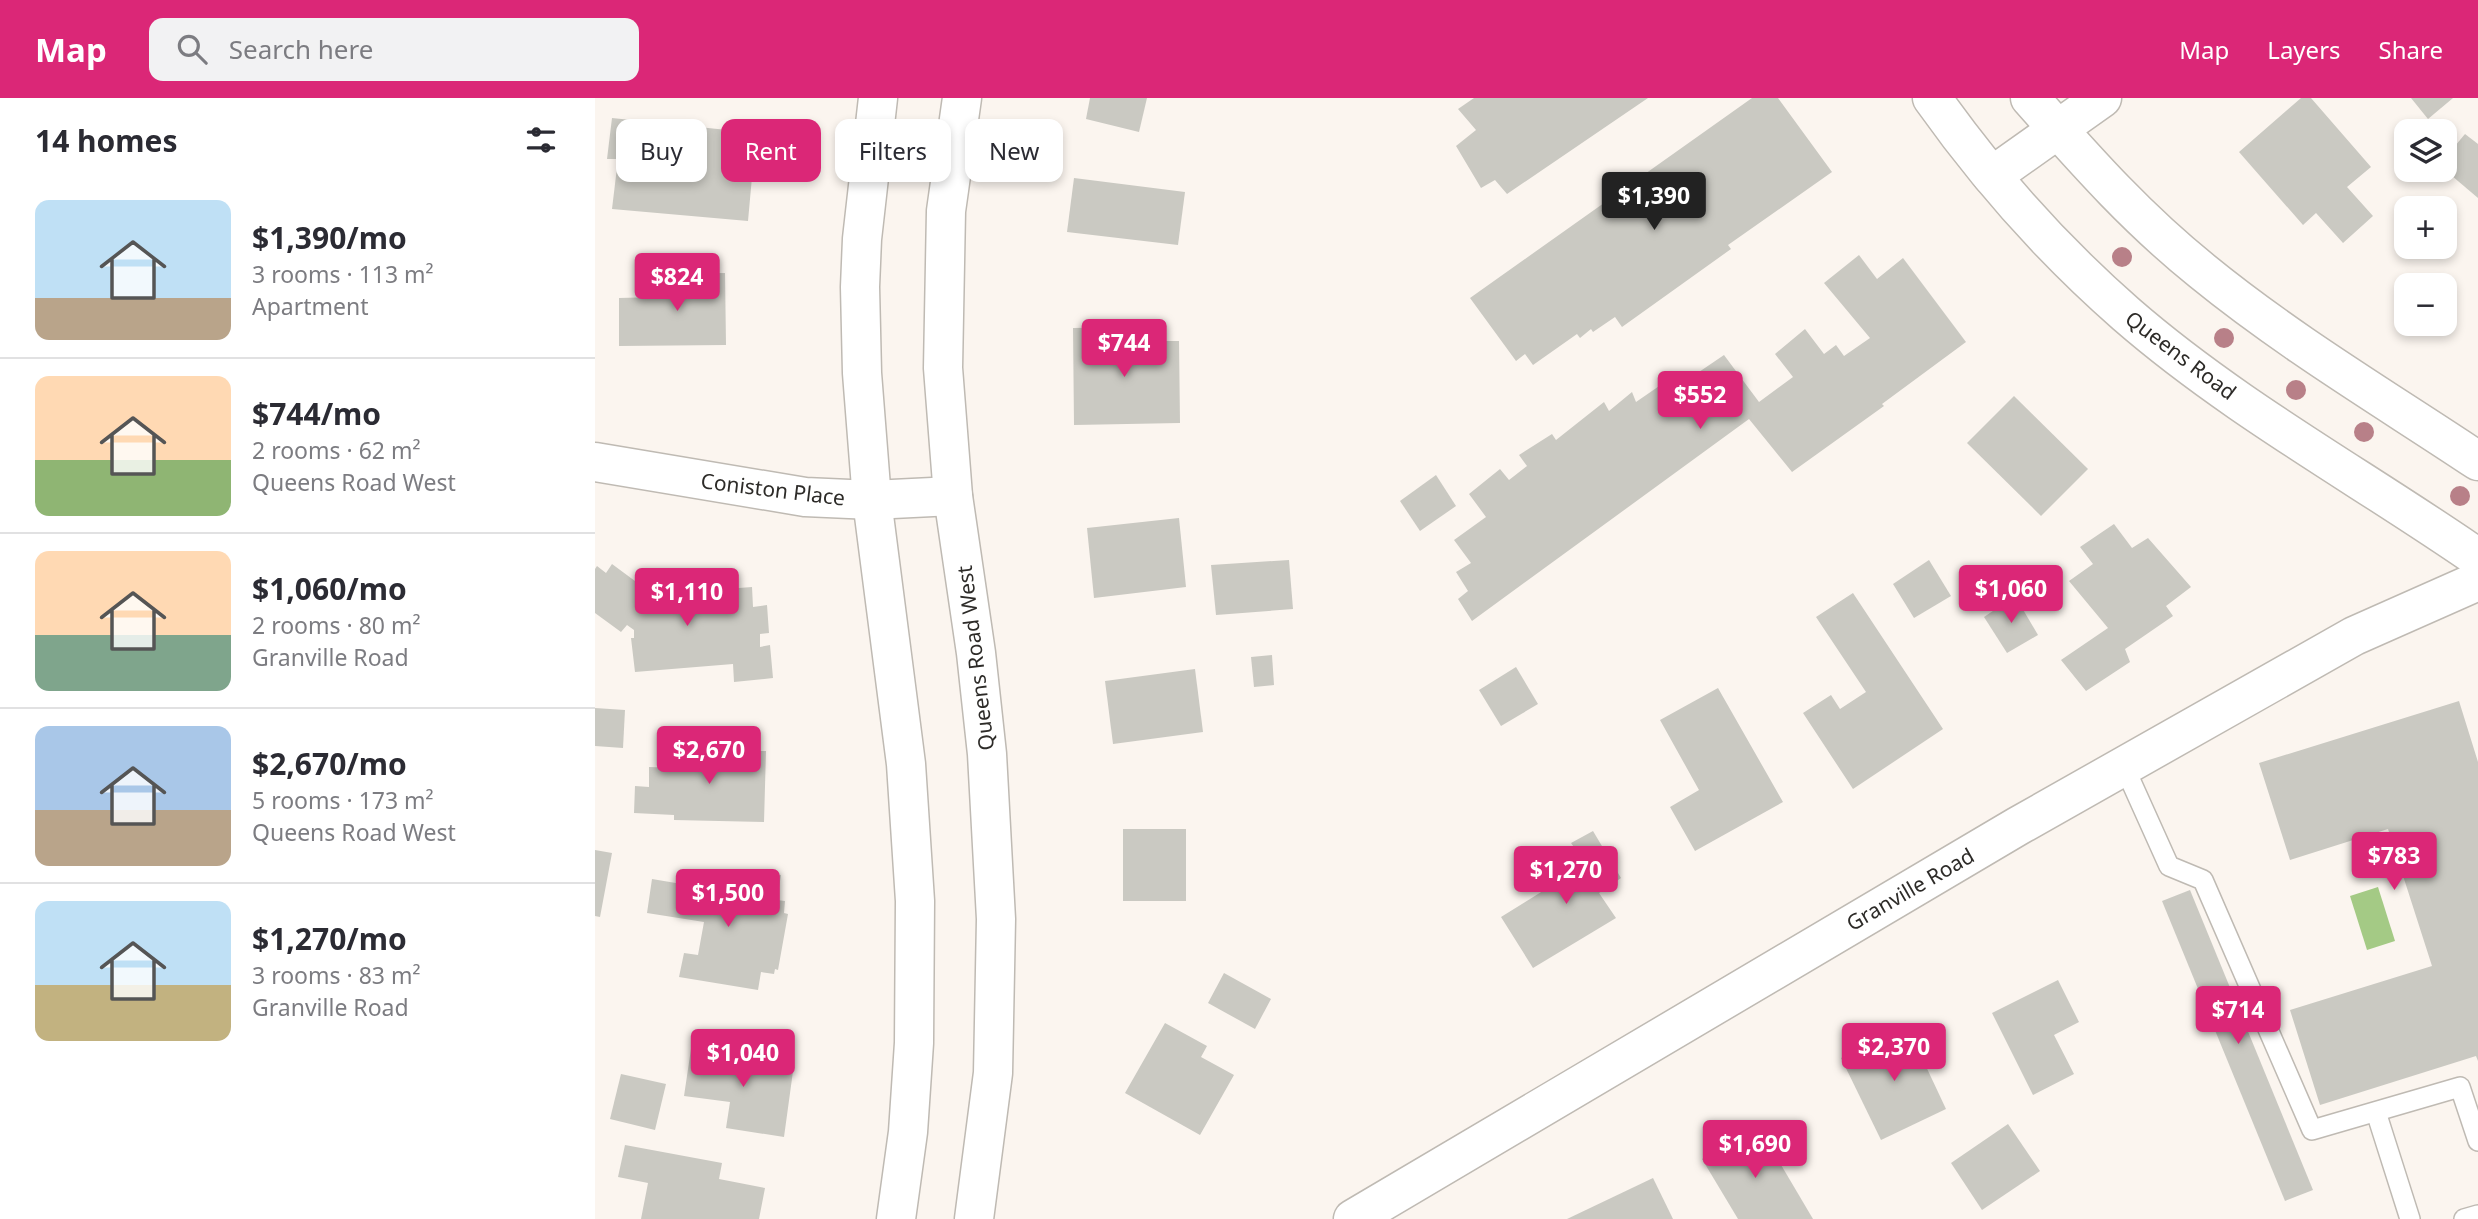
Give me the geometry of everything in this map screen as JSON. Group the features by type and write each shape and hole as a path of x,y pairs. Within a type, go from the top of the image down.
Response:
{"street":[{"path":"878,98 865,201 860,287 864,410 872,500 894,660 909,798 914,875 913,1043 908,1132 896,1219"},
{"name":"Queens Road West","path":"962,98 946,211 943,368 953,496 964,560 987,754 996,919 993,1073 974,1219"},
{"name":"Queens Road","path":"1932,98 1992,176 2042,233 2127,315 2302,444 2478,558"},
{"path":"2030,98 2118,196 2242,303 2312,353 2478,461"},
{"path":"1992,176 2102,98"},
{"name":"Coniston Place","path":"595,462 792,495 872,500 953,496"},
{"name":"Granville Road","path":"1353,1219 1888,901 2124,765 2354,636 2478,581"}],"lane":[{"path":"2124,765 2169,866 2203,880 2312,1129 2460,1087 2478,1141"},
{"path":"2376,1112 2410,1219"},
{"path":"2464,1219 2478,1215"}],"shaded area":[{"path":"2378,887 2395,941 2367,950 2350,896"}],"building":[{"path":"1090,98 1147,98 1139,132 1086,119"},
{"path":"1474,98 1648,98 1507,194 1495,180 1481,188 1456,146 1476,130 1458,109"},
{"path":"1752,98 1778,98 1832,172 1728,245 1731,249 1622,327 1615,317 1580,338 1577,334 1533,365 1525,354 1516,361 1470,298"},
{"path":"2301,98 2311,98 2371,167 2347,187 2373,216 2343,243 2316,213 2303,225 2239,152"},
{"path":"2411,98 2453,98 2428,119"},
{"path":"612,118 622,119 616,119 616,159 607,159"},
{"path":"707,128 721,129 721,182 752,182 748,221 612,209 616,176 616,182 707,182"},
{"path":"2465,134 2478,144 2478,198 2457,180 2457,144"},
{"path":"1074,178 1185,192 1178,245 1067,232"},
{"path":"1859,255 1877,279 1903,258 1966,342 1882,404 1884,406 1792,472 1749,419 1472,621 1458,599 1468,591 1456,572 1471,563 1454,540 1486,517 1469,494 1500,469 1509,480 1527,466 1519,455 1552,434 1556,440 1604,402 1609,411 1632,392 1636,402 1665,382 1671,391 1724,355 1759,402 1793,377 1775,354 1805,329 1824,354 1836,345 1844,356 1870,338 1824,283"},
{"path":"725,273 726,345 619,346 619,298 657,297 657,274"},
{"path":"1130,327 1130,341 1179,341 1180,423 1074,425 1073,328"},
{"path":"2014,396 2088,469 2041,516 1967,443"},
{"path":"1436,475 1456,506 1420,531 1400,501"},
{"path":"1179,518 1186,587 1094,598 1087,528"},
{"path":"2114,524 2132,548 2148,538 2191,587 2166,606 2173,616 2125,649 2130,662 2086,691 2061,660 2108,628 2069,581 2093,564 2080,547"},
{"path":"1289,560 1293,609 1216,615 1211,565"},
{"path":"1929,560 1951,596 1914,618 1893,584"},
{"path":"612,564 666,604 712,600 712,590 752,587 753,607 767,605 769,633 760,634 760,647 770,645 773,678 734,682 733,664 635,672 631,638 634,638 634,630 627,625 621,632 595,613 595,569 597,566 606,573"},
{"path":"1853,593 1943,729 1853,789 1803,713 1831,695 1840,709 1866,692 1816,617"},
{"path":"2015,596 2038,635 2007,653 1984,617"},
{"path":"1272,655 1274,685 1254,687 1251,657"},
{"path":"1516,667 1538,704 1501,726 1479,690"},
{"path":"1195,669 1203,732 1113,744 1105,681"},
{"path":"1718,688 1783,802 1695,851 1670,807 1699,790 1660,720"},
{"path":"2459,701 2478,762 2478,1061 2476,1056 2320,1105 2290,1010 2432,966 2388,829 2290,860 2259,763"},
{"path":"595,708 625,710 623,748 595,746"},
{"path":"701,742 752,744 751,751 766,751 764,822 674,820 674,815 634,813 635,786 649,787 649,767 677,768 677,762 701,762"},
{"path":"1123,829 1186,829 1186,901 1123,901"},
{"path":"1593,831 1621,878 1599,893 1616,918 1533,968 1501,917 1586,864 1571,843"},
{"path":"595,850 612,853 600,917 595,916"},
{"path":"751,870 781,875 777,900 785,901 784,913 788,914 778,970 775,969 774,974 761,972 758,990 679,977 684,953 698,955 704,922 647,913 652,879 747,895"},
{"path":"2190,890 2313,1190 2285,1201 2162,901"},
{"path":"1224,973 1271,999 1255,1029 1208,1003"},
{"path":"2058,980 2079,1022 2054,1035 2074,1074 2033,1095 1992,1013"},
{"path":"1165,1023 1207,1046 1201,1057 1234,1075 1200,1135 1125,1093"},
{"path":"1907,1026 1946,1109 1881,1140 1841,1058"},
{"path":"691,1049 794,1064 784,1137 726,1128 730,1102 684,1096"},
{"path":"621,1074 666,1084 655,1130 610,1119"},
{"path":"2008,1124 2040,1171 1982,1210 1951,1163"},
{"path":"1758,1126 1813,1219 1738,1219 1702,1159"},
{"path":"625,1145 722,1163 719,1179 765,1188 759,1219 641,1219 648,1183 618,1177"},
{"path":"1653,1178 1673,1219 1567,1219"}]}
